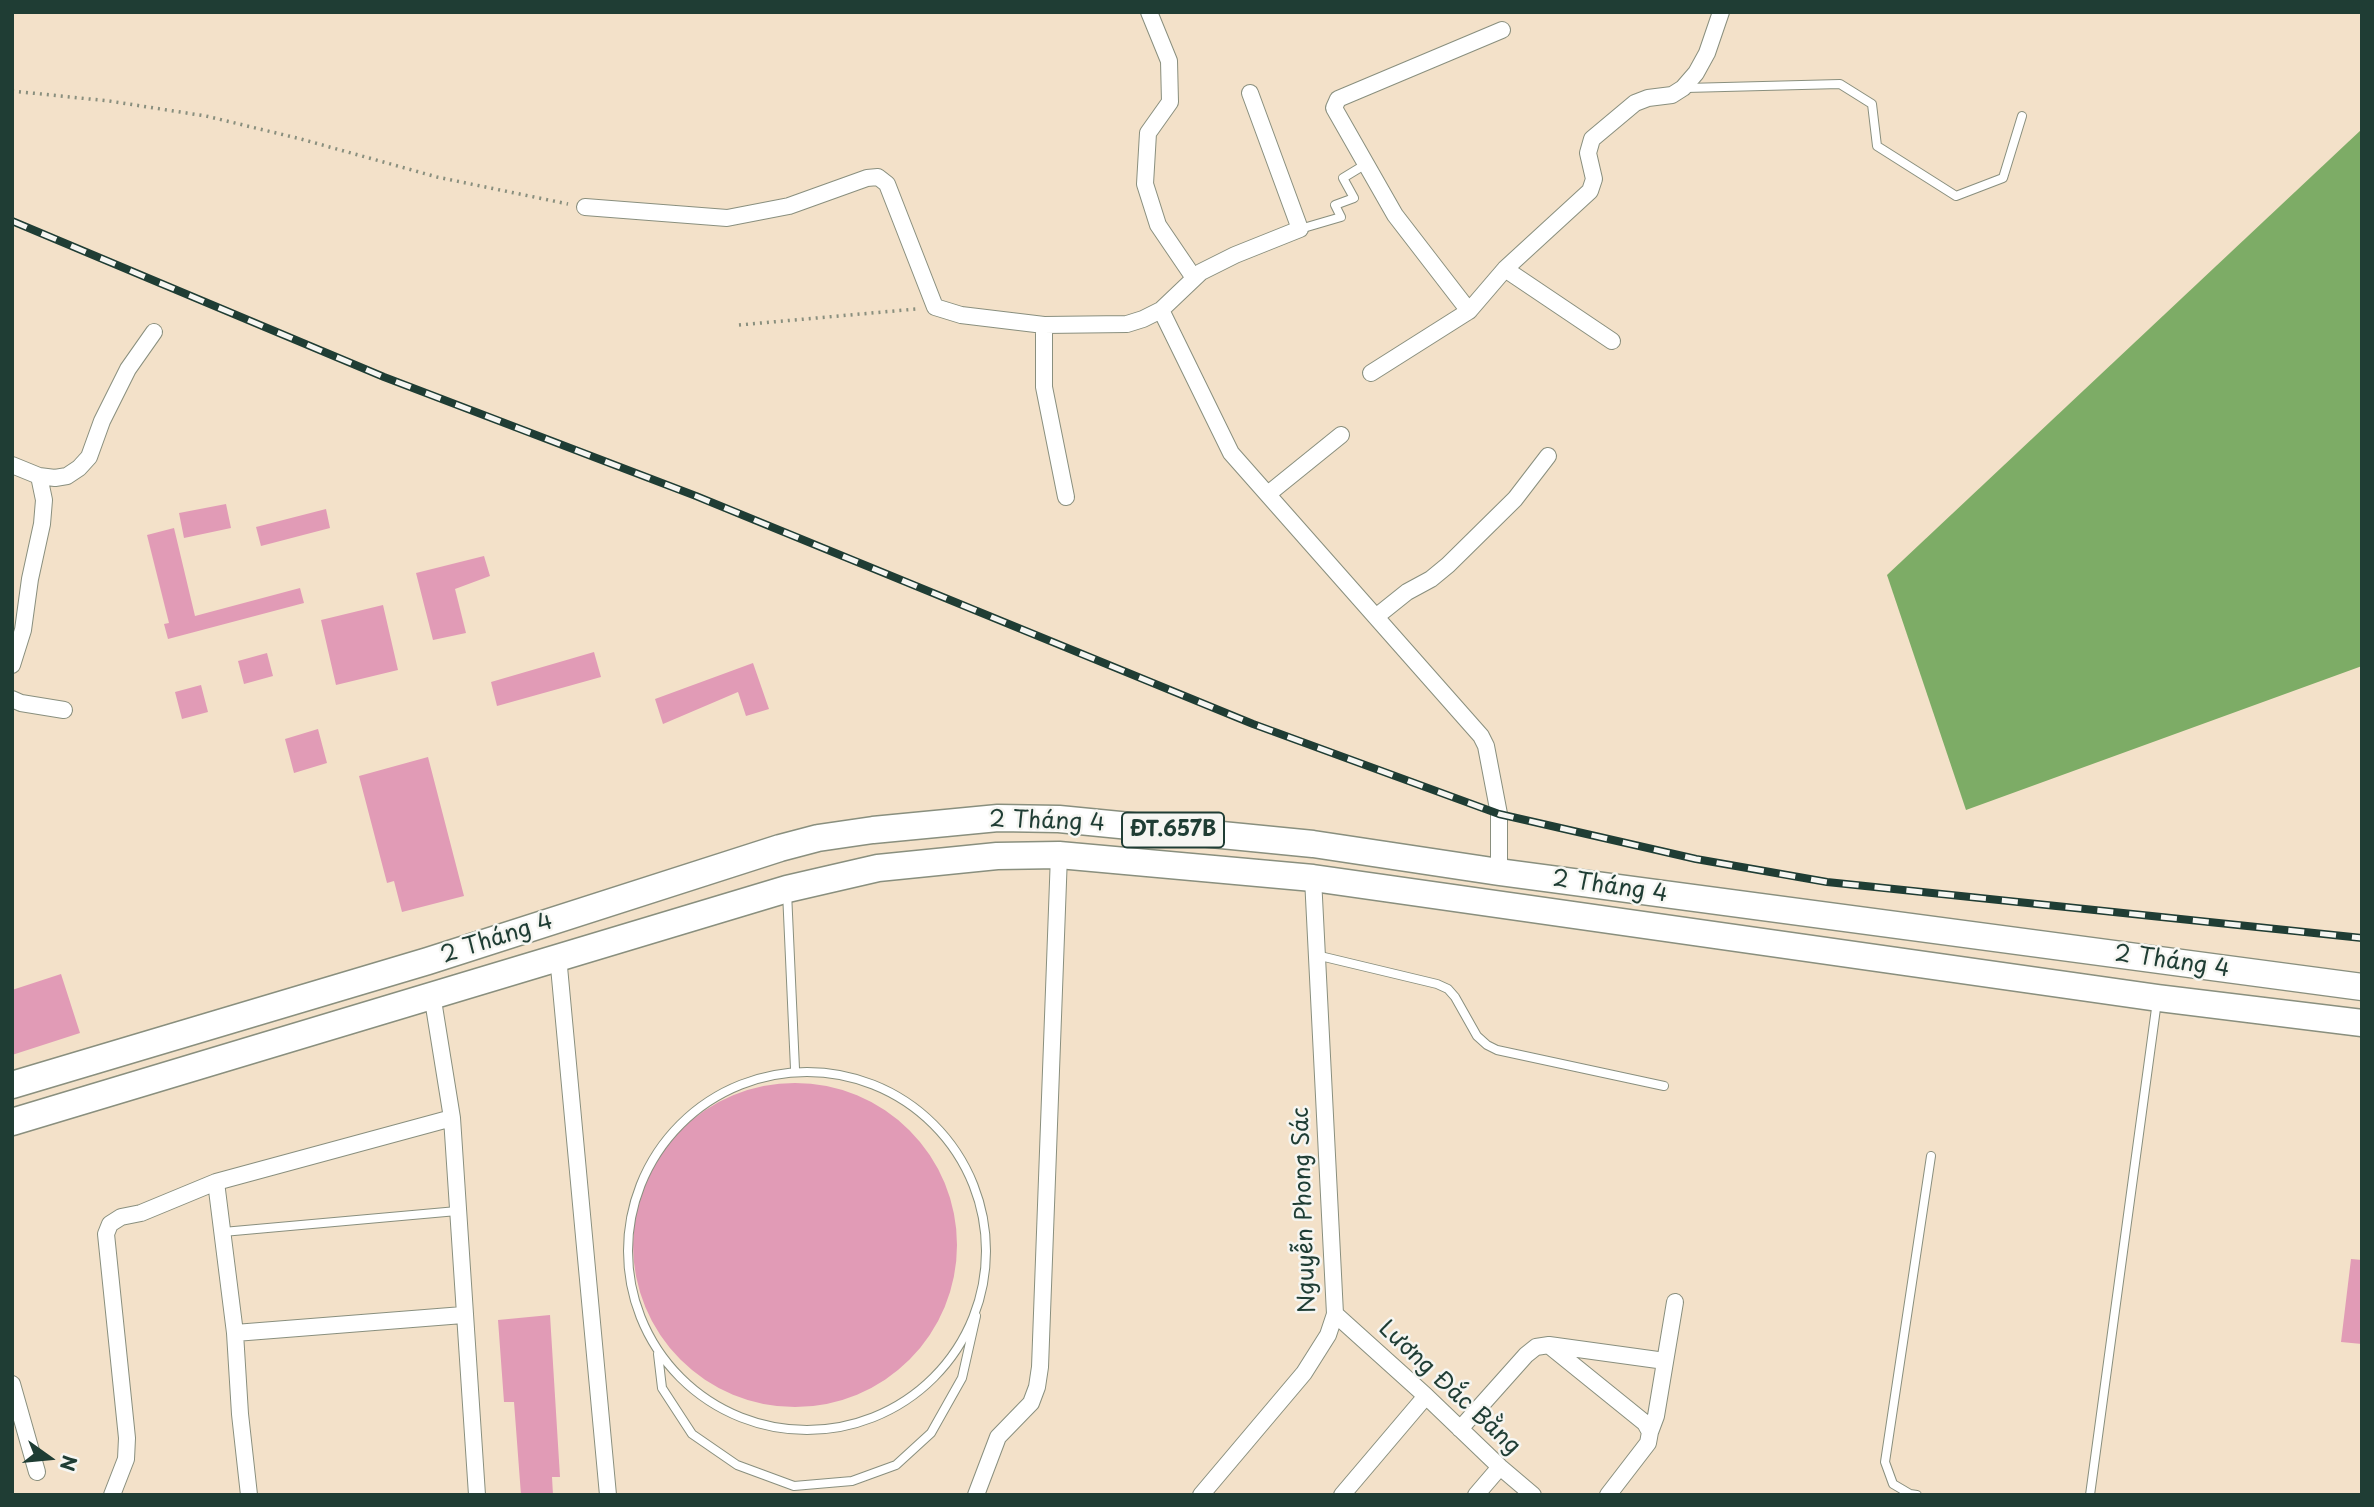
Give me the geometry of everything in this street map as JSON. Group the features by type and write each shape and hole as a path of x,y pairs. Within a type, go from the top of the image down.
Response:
{"main road":[{"name":"2 Tháng 4","path":"12,1084 428,961 780,848 818,838 884,828 998,818 1059,818 1313,844 1499,872 2362,987"},
{"path":"1059,818 1059,855"},
{"path":"1313,844 1313,878"},
{"path":"780,848 787,889"},
{"name":"2 Tháng 4","path":"12,1122 787,889 878,868 997,856 1059,855 1313,878 2158,998 2362,1023"},
{"path":"1876,958 1882,923"},
{"path":"2158,998 2163,960"}],"street":[{"path":"1149,12 1169,61 1170,102 1148,133 1145,184 1158,226 1194,278"},
{"path":"1371,373 1469,311 1505,269 1590,191 1594,179 1588,153 1592,139 1635,103 1648,98 1672,95 1683,88 1696,73 1707,53 1721,12"},
{"path":"1469,311 1395,215 1334,108 1338,99 1502,30"},
{"path":"585,207 727,218 789,206 867,178 878,177 887,184 935,307 961,315 1044,325 1127,324 1161,310 1194,278 1226,259 1300,229 1250,93"},
{"path":"1505,269 1612,341"},
{"path":"1161,310 1231,453 1481,736 1486,746 1499,814 1499,872"},
{"path":"1044,325 1044,387 1066,497"},
{"path":"12,465 39,476 67,476 89,457 116,391 154,332"},
{"path":"1268,494 1341,435"},
{"path":"1377,616 1448,565 1515,499 1548,456"},
{"path":"12,665 23,629 42,524 44,500 39,476"},
{"path":"12,699 64,710"},
{"path":"976,1495 998,1437 1031,1403 1040,1367 1059,855"},
{"name":"Nguyễn Phong Sác","path":"1201,1495 1304,1373 1328,1335 1335,1314 1313,878"},
{"path":"558,956 608,1495"},
{"path":"432,994 452,1118 477,1495"},
{"path":"112,1495 126,1459 127,1438 106,1234 110,1224 121,1217 141,1213 216,1182 452,1118"},
{"path":"216,1182 235,1333 249,1495"},
{"path":"1608,1495 1648,1443 1656,1416 1675,1302"},
{"name":"Lương Đắc Bằng","path":"1335,1314 1426,1396 1500,1468 1533,1495"},
{"path":"235,1333 463,1315"},
{"path":"1460,1429 1536,1347 1549,1345 1665,1361"},
{"path":"1549,1345 1645,1423 1650,1432"},
{"path":"12,1384 37,1472"},
{"path":"1342,1495 1426,1396"},
{"path":"1476,1495 1500,1468"}],"lane":[{"path":"1683,88 1840,84 1872,104 1877,146 1956,196 2003,178 2022,116"},
{"path":"1300,229 1341,217 1335,205 1354,198 1343,178 1366,164"},
{"path":"787,889 795,1069"},
{"path":"1316,955 1448,989 1477,1036 1497,1050 1664,1086"},
{"path":"2090,1495 2158,998"},
{"path":"795,1069 867,1080 921,1111 962,1159 984,1218 984,1286 962,1378 931,1433 896,1465 852,1481 794,1486 737,1465 692,1434 662,1388 658,1354 633,1297 627,1250 638,1188 670,1134 718,1094 795,1069"},
{"path":"1917,1495 1893,1484 1885,1462 1931,1156"},
{"path":"223,1232 457,1211"},
{"path":"658,1354 702,1399 758,1426 804,1432 865,1422 920,1392 961,1344 984,1286"}],"path":[{"path":"12,91 109,101 206,116 437,177 585,207"},
{"path":"739,326 935,307"}],"green space":[{"path":"2362,129 2362,666 1966,810 1887,575"}],"building":[{"path":"226,504 231,528 184,538 179,513"},
{"path":"326,509 330,528 261,546 256,527"},
{"path":"174,528 195,616 300,588 304,603 168,639 164,624 169,623 147,535"},
{"path":"484,556 490,576 455,589 466,633 433,640 416,573"},
{"path":"383,605 398,670 336,685 321,620"},
{"path":"594,652 601,677 497,706 491,682"},
{"path":"267,653 273,676 244,684 238,661"},
{"path":"753,663 769,709 746,716 738,692 663,724 655,699"},
{"path":"201,685 208,712 182,719 175,692"},
{"path":"318,729 327,763 294,773 285,739"},
{"path":"428,757 464,896 402,912 394,881 387,883 359,776"},
{"path":"61,974 80,1033 12,1055 12,990"},
{"path":"795,1083 827,1086 871,1102 898,1120 920,1142 938,1169 950,1198 957,1245 954,1277 938,1321 920,1348 898,1370 871,1388 842,1400 795,1407 763,1404 719,1388 692,1370 670,1348 652,1321 640,1292 633,1245 636,1213 652,1169 670,1142 692,1120 719,1102 748,1090"},
{"path":"2351,1259 2362,1260 2362,1344 2341,1342"},
{"path":"550,1315 560,1477 552,1477 553,1495 521,1495 514,1402 504,1402 498,1320"}],"railway":[{"path":"12,221 384,377 696,496 1253,724 1499,814 1696,859 1827,882 2362,938"}]}
